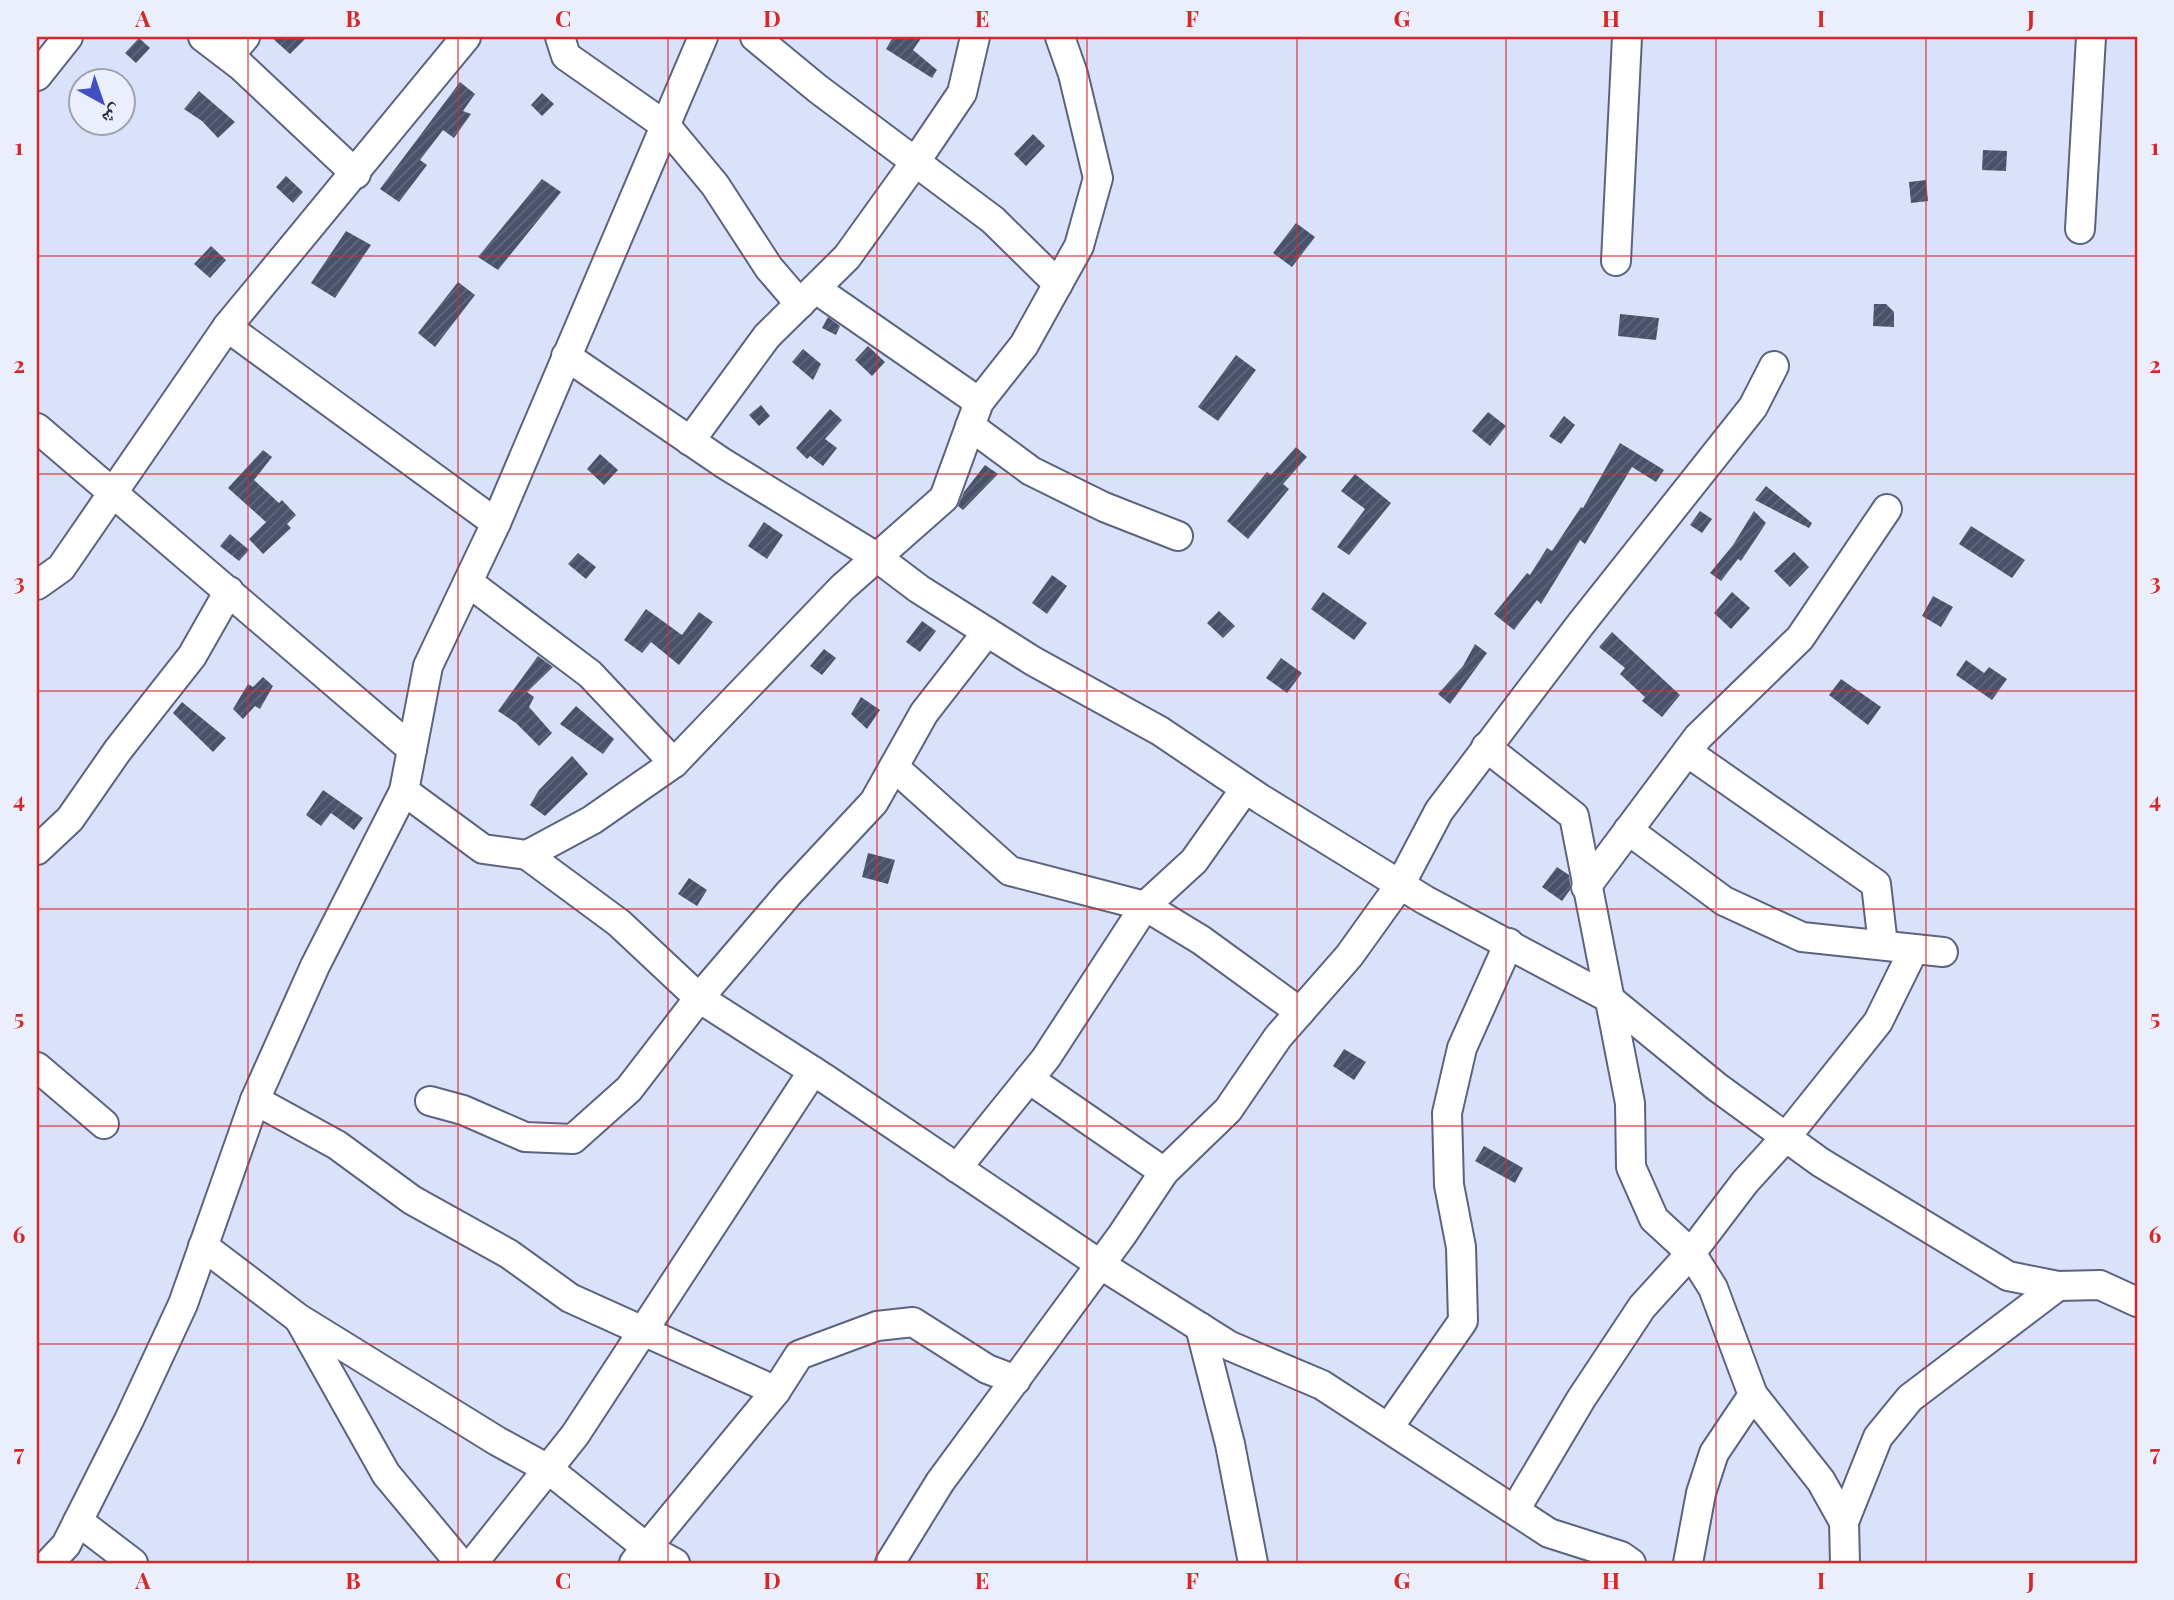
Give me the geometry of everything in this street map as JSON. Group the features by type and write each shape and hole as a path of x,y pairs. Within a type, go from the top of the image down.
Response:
{"street":[{"path":"37,76 68,37"},
{"path":"203,37 237,47 356,174"},
{"path":"560,37 566,56 666,126 715,185 769,268 974,414 1031,471 1104,507 1178,536"},
{"path":"49,1563 66,1545 183,1304 255,1100 315,966 404,791 428,666 496,523 703,37"},
{"path":"755,37 818,89 993,220 1058,284"},
{"path":"690,441 767,336 847,257 916,161 962,93 975,37"},
{"path":"527,855 592,820 674,763 842,588 944,498 974,414 1024,345 1079,246 1098,178 1073,74 1060,37"},
{"path":"1616,261 1627,37"},
{"path":"2080,229 2091,37"},
{"path":"37,585 61,568 228,327 356,174 453,41"},
{"path":"228,327 496,523"},
{"path":"566,356 690,441 878,558 987,632 1160,731 1245,789 1400,885 1607,998 1717,1087 1820,1162 2008,1276 2058,1286 2100,1284 2137,1302"},
{"path":"890,1563 940,1482 1101,1265 1164,1172 1228,1110 1279,1037 1349,956 1400,885 1439,811 1486,747 1753,407 1774,366"},
{"path":"37,428 412,749"},
{"path":"1586,887 1698,737 1800,638 1887,509"},
{"path":"468,582 590,674 674,763"},
{"path":"37,850 70,818 118,750 192,656 229,591"},
{"path":"430,1101 463,1110 525,1137 573,1139 629,1089 699,998 789,893 874,802 924,713 987,632"},
{"path":"1486,747 1574,816 1607,998 1630,1103 1631,1167 1654,1219 1691,1253 1713,1288 1753,1395 1821,1481 1844,1522"},
{"path":"1687,752 1876,884 1883,945"},
{"path":"894,767 1010,871 1145,906 1200,940 1300,1012"},
{"path":"957,1168 1029,1079 1145,906 1194,861 1245,789"},
{"path":"404,791 483,849 527,855 619,923 699,998 813,1071 1101,1265 1230,1346 1322,1385 1549,1533 1621,1556 1632,1563"},
{"path":"1628,831 1724,901 1802,937 1943,952"},
{"path":"1389,1427 1463,1321 1461,1247 1449,1185 1447,1113 1462,1048 1508,943"},
{"path":"1515,1510 1581,1399 1642,1307 1691,1253 1745,1182 1786,1137 1878,1022 1914,949"},
{"path":"37,1067 104,1125"},
{"path":"473,1563 575,1435 813,1071"},
{"path":"1029,1079 1164,1172"},
{"path":"255,1100 337,1145 412,1200 509,1254 570,1298 644,1329 776,1391"},
{"path":"203,1246 298,1318 497,1441 548,1469 641,1556 675,1563"},
{"path":"1845,1563 1844,1522 1878,1437 1910,1398 2058,1286"},
{"path":"298,1318 386,1474 460,1563"},
{"path":"641,1556 776,1391 799,1354 877,1326 913,1322 987,1370 1016,1380"},
{"path":"1200,1327 1230,1444 1254,1563"},
{"path":"1688,1563 1700,1493 1714,1452 1753,1395"},
{"path":"78,1521 133,1563"}],"building":[{"path":"271,37 307,37 290,54"},
{"path":"893,37 922,37 913,50 937,70 932,78 886,49"},
{"path":"139,38 150,48 136,63 125,53"},
{"path":"460,82 475,94 463,111 471,114 454,138 443,130 420,160 427,165 399,202 380,189"},
{"path":"199,91 235,122 218,138 202,121 184,109"},
{"path":"542,93 554,104 542,116 531,105"},
{"path":"1033,134 1045,146 1026,166 1014,154"},
{"path":"1983,150 2007,151 2006,171 1982,170"},
{"path":"286,176 303,192 293,203 276,187"},
{"path":"542,179 561,192 498,270 478,257"},
{"path":"1926,180 1928,201 1911,203 1909,182"},
{"path":"1296,223 1315,237 1292,267 1273,253"},
{"path":"346,231 371,245 335,298 311,283"},
{"path":"211,246 226,260 210,278 194,264"},
{"path":"458,282 475,295 435,347 418,333"},
{"path":"1874,304 1886,304 1894,312 1894,327 1873,326"},
{"path":"1620,314 1659,318 1656,340 1618,336"},
{"path":"828,317 840,326 836,335 822,328"},
{"path":"868,346 885,362 872,376 855,360"},
{"path":"803,349 821,364 813,380 792,362"},
{"path":"1236,355 1256,370 1218,421 1198,407"},
{"path":"761,405 770,416 759,426 749,415"},
{"path":"830,409 842,420 825,439 837,448 823,466 810,456 807,459 796,448"},
{"path":"1488,412 1506,426 1490,446 1472,431"},
{"path":"1564,416 1575,425 1561,444 1549,436"},
{"path":"1620,443 1664,470 1656,482 1632,467 1585,544 1580,540 1541,604 1537,600 1514,630 1494,614 1527,573 1530,575 1547,548 1552,551 1581,507 1583,508"},
{"path":"1296,447 1307,457 1283,484 1289,489 1248,539 1227,521 1267,472 1271,475"},
{"path":"263,450 272,457 254,480 279,503 282,500 296,515 287,524 291,528 263,554 249,539 266,522 228,488"},
{"path":"600,454 618,470 604,485 587,469"},
{"path":"985,465 998,474 963,510 958,506 964,492"},
{"path":"1355,474 1391,503 1349,555 1337,547 1365,509 1341,491"},
{"path":"1766,486 1812,523 1809,528 1755,500"},
{"path":"1700,511 1712,519 1702,533 1690,525"},
{"path":"1754,511 1766,523 1741,561 1738,559 1721,581 1710,573 1733,545"},
{"path":"764,522 783,535 767,559 748,546"},
{"path":"1971,526 2025,560 2012,578 1959,544"},
{"path":"230,534 249,550 239,561 220,546"},
{"path":"1794,552 1809,567 1790,587 1774,571"},
{"path":"578,553 596,567 586,579 568,564"},
{"path":"1052,575 1067,586 1047,614 1032,603"},
{"path":"1323,592 1367,623 1354,640 1311,609"},
{"path":"1732,592 1750,608 1731,629 1714,613"},
{"path":"1933,596 1953,607 1941,627 1922,616"},
{"path":"646,609 682,635 699,612 713,622 679,665 651,642 642,653 624,640"},
{"path":"1219,611 1235,626 1223,638 1207,623"},
{"path":"922,621 936,631 920,652 906,642"},
{"path":"1612,632 1680,695 1662,717 1642,701 1645,697 1620,674 1625,668 1599,647"},
{"path":"1475,644 1487,653 1450,704 1438,694 1463,666"},
{"path":"824,649 836,658 822,675 810,666"},
{"path":"538,656 553,667 527,692 534,697 529,707 552,733 539,746 516,723 498,711"},
{"path":"1281,658 1302,673 1287,693 1266,678"},
{"path":"1966,660 1984,673 1989,667 2007,679 1992,700 1956,675"},
{"path":"263,677 273,686 260,709 255,706 243,719 233,709 248,684 253,687"},
{"path":"1841,679 1881,707 1868,725 1829,695"},
{"path":"861,697 880,710 867,729 851,714"},
{"path":"182,702 226,738 213,752 173,713"},
{"path":"576,706 614,739 603,754 560,724"},
{"path":"572,756 588,774 545,816 530,805 539,790"},
{"path":"323,790 363,818 354,830 331,813 321,826 306,815"},
{"path":"868,853 895,860 888,884 862,877"},
{"path":"1557,867 1569,875 1570,890 1562,901 1542,887"},
{"path":"689,878 707,890 697,906 678,894"},
{"path":"1344,1049 1366,1062 1354,1080 1333,1066"},
{"path":"1484,1146 1523,1168 1515,1183 1475,1161"}]}
